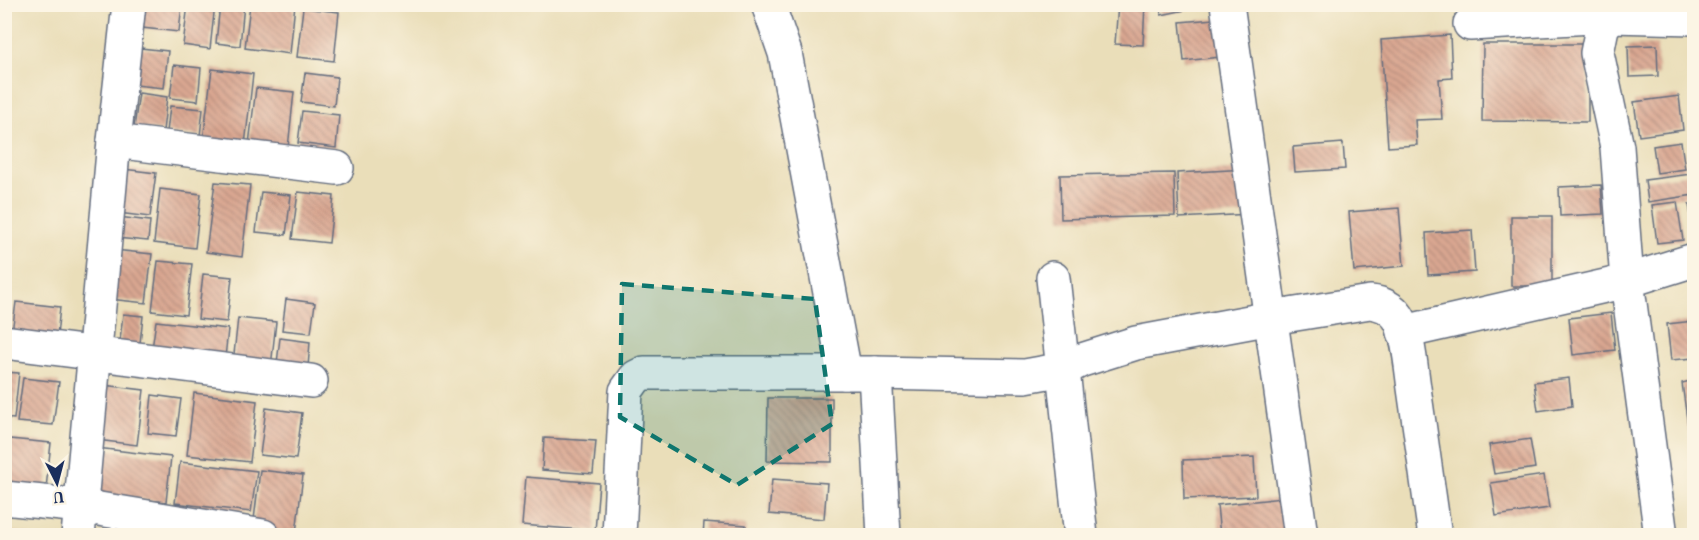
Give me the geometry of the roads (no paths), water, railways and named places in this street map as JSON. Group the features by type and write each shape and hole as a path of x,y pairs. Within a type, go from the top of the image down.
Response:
{"street":[{"path":"79,521 129,4"},
{"path":"768,4 785,53 860,373 884,536"},
{"path":"1227,4 1301,536"},
{"path":"1470,24 1614,10 1695,18"},
{"path":"1614,10 1599,36 1597,53 1617,147 1627,281 1661,536"},
{"path":"114,141 337,168"},
{"path":"1404,332 1627,281 1695,260"},
{"path":"1053,278 1081,536"},
{"path":"619,536 626,395 630,383 636,377 652,372 1025,376 1064,369 1082,360 1136,343 1364,302 1386,306 1395,313 1404,332 1435,536"},
{"path":"4,342 311,381"},
{"path":"4,498 79,521 263,536"}]}
